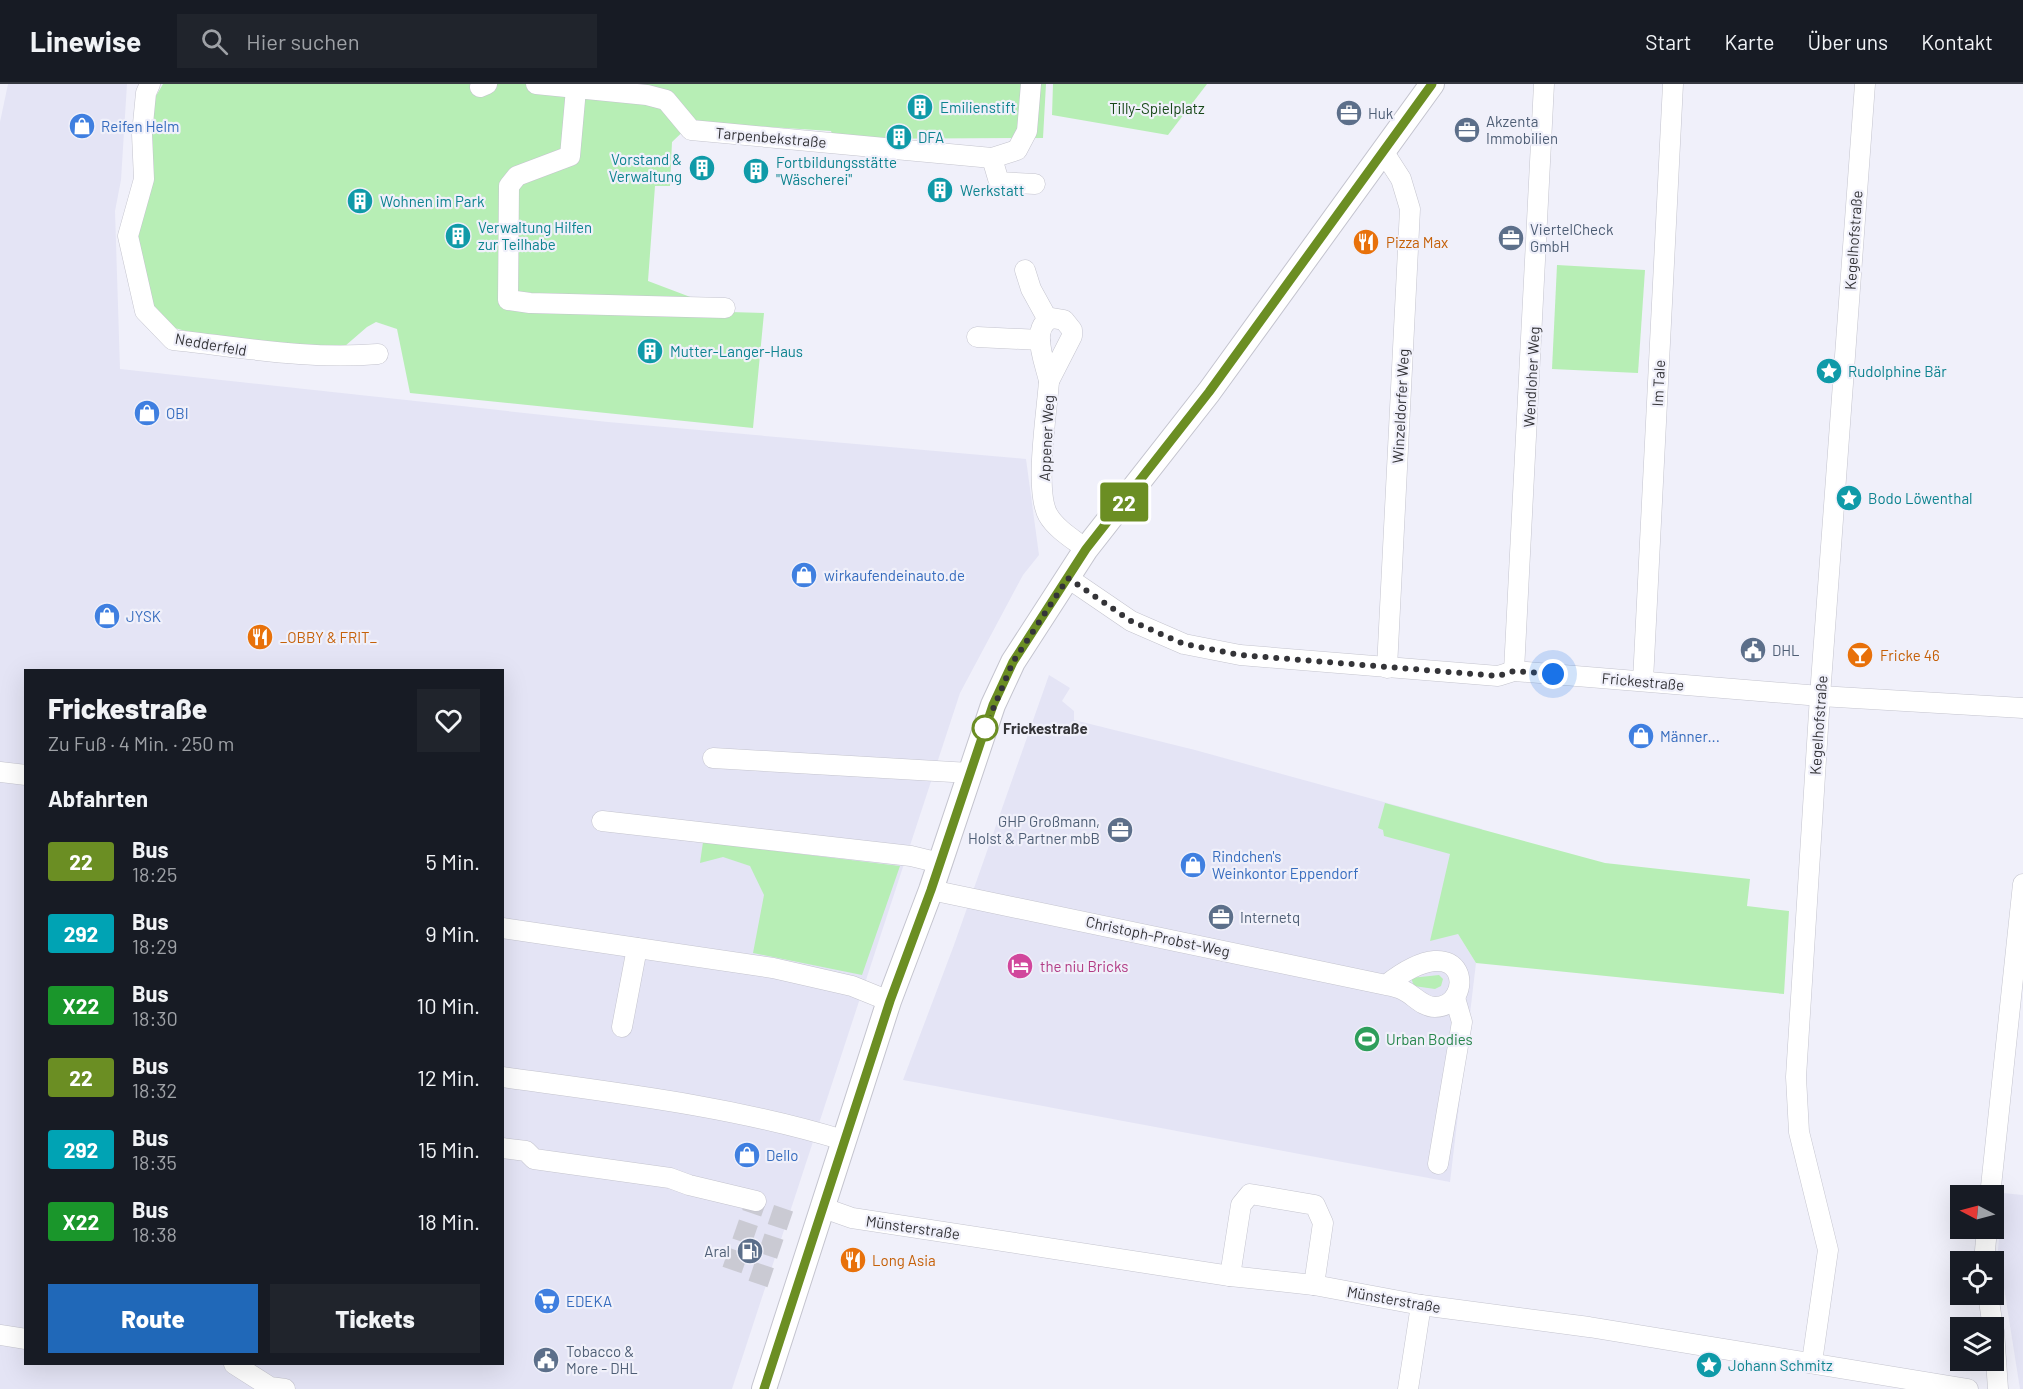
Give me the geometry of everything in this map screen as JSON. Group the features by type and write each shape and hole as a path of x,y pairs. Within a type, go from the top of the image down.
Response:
{"main road":[{"path":"764,1389 821,1207 890,1001 931,890 993,705 1013,662 1086,549 1209,392 1432,84"}],"street":[{"name":"Nedderfeld","path":"150,84 146,93 142,134 144,179 128,236 145,311 172,340 228,346 254,352 347,356 378,354"},
{"name":"Tarpenbekstraße","path":"536,84 666,100 691,130 992,158"},
{"path":"1031,84 1027,131 1017,150 992,158 999,182 1035,184"},
{"name":"Wendloher Weg","path":"1514,671 1544,84"},
{"name":"Im Tale","path":"1643,681 1673,84"},
{"name":"Kegelhofstraße","path":"1812,1362 1828,1250 1799,1132 1796,1077 1820,696 1865,84"},
{"path":"576,88 570,156 517,176 509,186 508,300 530,303 725,308"},
{"name":"Winzeldorfer Weg","path":"1383,151 1401,179 1410,209 1387,668"},
{"path":"977,337 1040,340 1040,328 1048,320 1031,289 1025,270"},
{"name":"Appener Weg","path":"1048,320 1064,320 1072,330 1072,336 1049,381"},
{"name":"Appener Weg","path":"1040,340 1049,381 1042,478 1044,503 1057,526 1086,549"},
{"name":"Frickestraße","path":"1068,578 1131,621 1184,644 1240,655 1498,676 1514,671 1820,696 2023,708"},
{"path":"713,758 970,773"},
{"path":"0,772 24,775"},
{"path":"602,821 911,856 940,862"},
{"path":"1991,1185 2023,884"},
{"name":"Christoph-Probst-Weg","path":"931,890 1386,985 1403,989 1424,1004 1434,1007 1445,1006 1455,998"},
{"path":"504,928 773,969 852,986 890,1001"},
{"path":"622,1028 637,948"},
{"path":"1386,985 1406,969 1427,961 1449,962 1459,975 1460,986 1455,998 1462,1022 1438,1164"},
{"path":"504,1077 688,1103 791,1124 843,1140"},
{"path":"504,1148 526,1151 534,1159 670,1178 689,1185 756,1201"},
{"path":"1230,1276 1240,1205 1250,1194 1315,1204 1323,1223 1314,1285"},
{"name":"Münsterstraße","path":"821,1207 852,1218 1230,1276 1314,1285 1421,1305 1562,1323 1968,1389"},
{"path":"1408,1389 1421,1305"},
{"path":"0,1335 24,1338"},
{"path":"236,1365 270,1387 285,1389"},
{"path":"1996,1371 1998,1389"}],"shaded area":[{"path":"8,84 127,84 121,180 115,211 120,369 608,422 1026,459 1039,555 1023,575 960,693 732,1389 0,1389 0,122"},
{"path":"1049,675 1070,688 1062,701 1074,711 1074,720 1195,750 1482,829 1458,934 1476,963 1450,1182 903,1080 954,945"},
{"path":"2004,1193 2023,1195 2023,1389 2020,1389 2004,1288 2004,1251 1998,1250 1999,1239 2004,1239"}],"green space":[{"path":"163,84 1046,84 1043,138 834,139 831,131 693,122 672,142 670,186 655,186 648,281 730,312 764,313 753,428 410,393 397,329 376,322 345,346 311,347 204,336 171,327 151,304 136,241 153,101"},
{"name":"Tilly-Spielplatz","path":"1053,84 1207,84 1168,135 1052,115"},
{"path":"1557,265 1645,270 1638,373 1552,369"},
{"path":"1385,803 1605,863 1750,879 1747,906 1789,911 1784,994 1476,963 1458,934 1430,941 1450,854 1384,836 1383,830 1378,828"},
{"path":"703,842 900,866 862,975 753,953 764,895 750,866 723,857 700,863"},
{"path":"1439,975 1443,979 1441,986 1435,989 1414,986 1411,978"}],"tunnel":[{"path":"732,1270 756,1201"},
{"path":"758,1284 785,1204"}],"bus line":[{"name":"22","path":"764,1389 791,1300 890,1001 931,890 993,705 1013,662 1086,549 1209,392 1432,84"}],"place":[{"name":"Emilienstift","path":"920,107"},
{"name":"Huk","path":"1349,113"},
{"name":"Reifen Helm","path":"82,126"},
{"name":"Akzenta Immobilien","path":"1467,130"},
{"name":"DFA","path":"899,137"},
{"name":"Vorstand & Verwaltung","path":"702,168"},
{"name":"Fortbildungsstätte \"Wäscherei\"","path":"756,171"},
{"name":"Werkstatt","path":"940,190"},
{"name":"Wohnen im Park","path":"360,201"},
{"name":"Verwaltung Hilfen zur Teilhabe","path":"458,236"},
{"name":"ViertelCheck GmbH","path":"1511,238"},
{"name":"Pizza Max","path":"1366,242"},
{"name":"Mutter-Langer-Haus","path":"650,351"},
{"name":"Rudolphine Bär","path":"1829,371"},
{"name":"OBI","path":"147,413"},
{"name":"Bodo Löwenthal","path":"1849,498"},
{"name":"wirkaufendeinauto.de","path":"804,575"},
{"name":"JYSK","path":"107,616"},
{"name":"_OBBY & FRIT_","path":"260,637"},
{"name":"DHL","path":"1753,650"},
{"name":"Fricke 46","path":"1860,655"},
{"name":"Frickestraße","path":"985,728"},
{"name":"Männer...","path":"1641,736"},
{"name":"GHP Großmann, Holst & Partner mbB","path":"1120,830"},
{"name":"Rindchen's Weinkontor Eppendorf","path":"1193,865"},
{"name":"Internetq","path":"1221,917"},
{"name":"the niu Bricks","path":"1020,966"},
{"name":"Urban Bodies","path":"1367,1039"},
{"name":"Dello","path":"747,1155"},
{"name":"Aral","path":"750,1251"},
{"name":"Long Asia","path":"853,1260"},
{"name":"EDEKA","path":"547,1301"},
{"name":"Tobacco & More - DHL","path":"546,1360"},
{"name":"Johann Schmitz","path":"1709,1365"}],"route":[{"path":"985,728 1013,662 1037,622 1068,578 1131,621 1184,644 1240,655 1387,668 1498,676 1514,671 1553,674"}]}
